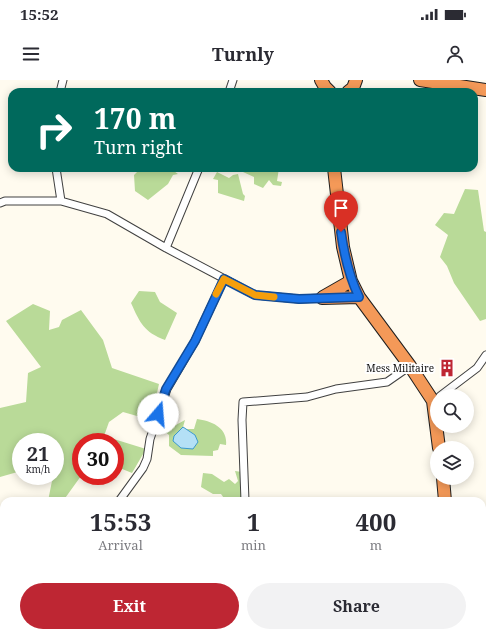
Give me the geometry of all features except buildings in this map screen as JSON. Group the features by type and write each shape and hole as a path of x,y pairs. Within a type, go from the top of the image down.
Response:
{"highway":[{"path":"420,80 473,88"},
{"path":"334,172 343,247 351,281 359,297 430,390"},
{"path":"322,298 351,281"},
{"path":"322,298 359,297"},
{"path":"444,485 445,497"}],"street":[{"path":"57,172 61,200"},
{"path":"166,248 196,172"},
{"path":"0,202 61,200 107,214 166,248 255,295 299,299 322,298"},
{"path":"122,497 143,468 147,459 150,439 166,389 195,341 224,279"},
{"path":"450,389 477,368 486,355"},
{"path":"245,497 242,420 243,402 307,397 336,389 387,382 410,366"}],"green space":[{"path":"137,172 175,172 178,174 173,175 168,184 148,200 135,191 134,175"},
{"path":"217,172 229,178 238,174 243,194 245,196 244,201 218,193 218,180 213,179"},
{"path":"243,172 278,172 277,181 282,182 281,186 273,185 269,180 263,188 254,184 254,177"},
{"path":"465,189 478,190 484,231 486,232 486,319 480,321 454,283 447,266 440,257 448,235 435,225 444,213 454,214"},
{"path":"139,291 155,292 160,302 177,313 165,340 147,330 137,316 131,303"},
{"path":"33,304 50,311 49,330 59,327 62,320 81,310 103,340 112,368 159,384 151,420 123,412 109,422 105,433 72,433 72,485 75,485 66,497 49,497 51,485 64,485 64,433 12,433 12,474 0,477 0,408 26,402 28,373 41,367 6,321"},
{"path":"197,419 218,426 224,434 226,445 220,444 218,450 213,451 213,456 181,455 169,446 169,435 159,427 163,420 174,426 185,420 183,427 174,436 195,435 186,429 194,429"},
{"path":"124,442 146,449 132,473 124,470"},
{"path":"235,471 242,472 241,497 223,497 221,494 213,494 201,487 203,473 212,474 224,482 229,479 235,484 238,481"}],"water":[{"path":"183,427 195,435 198,442 193,449 181,448 173,441 174,436"}],"slow traffic":[{"path":"216,294 224,279 255,295 274,297"}],"place":[{"name":"Mess Militaire","path":"447,368"}],"route":[{"path":"158,414 166,389 195,341 210,305 224,279 255,295 299,299 359,297 351,281 341,232"}]}
